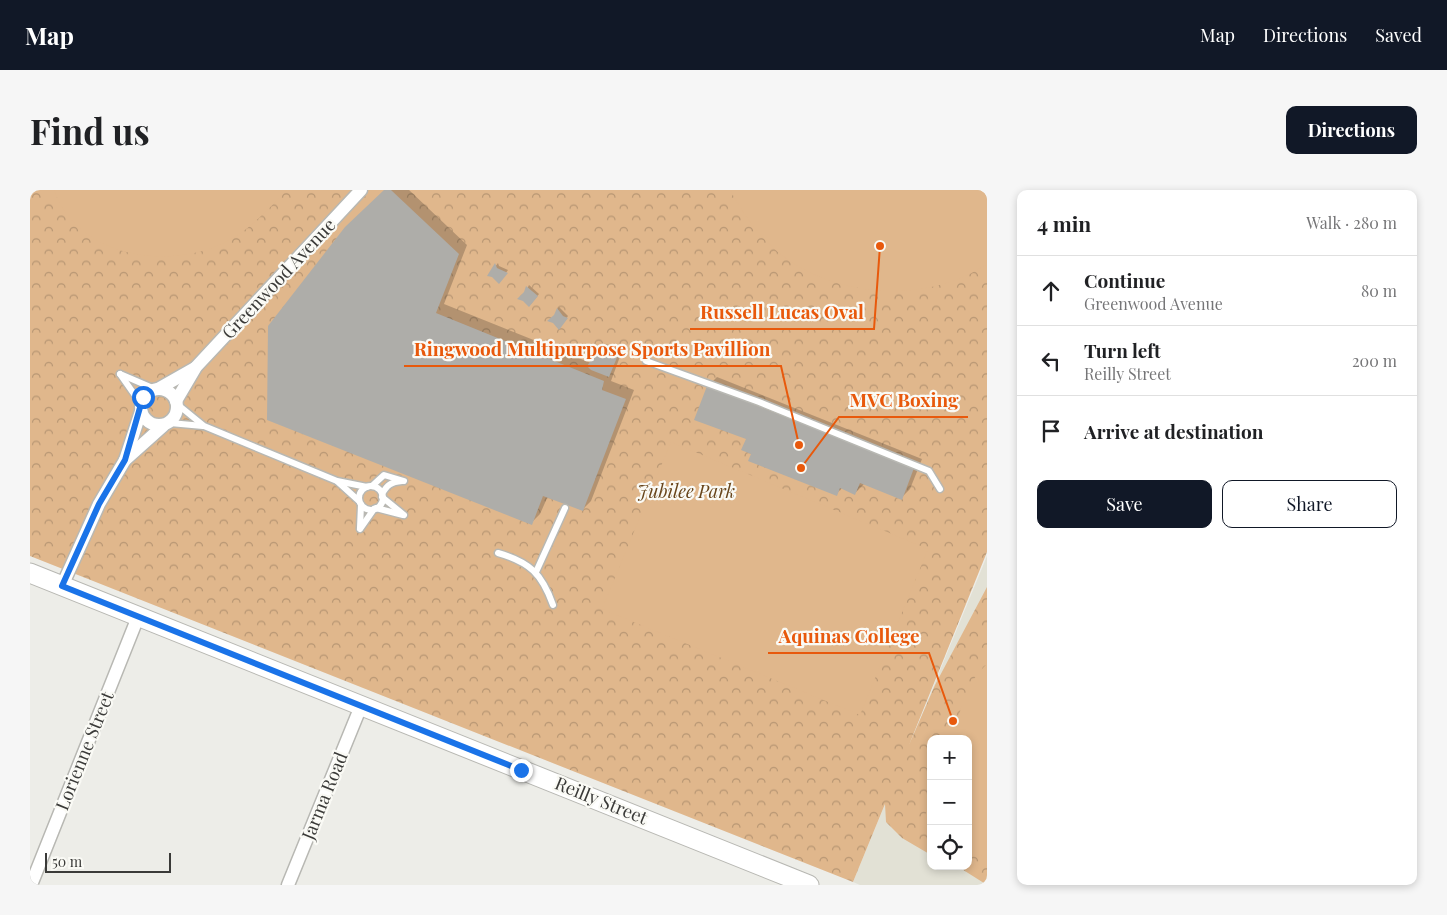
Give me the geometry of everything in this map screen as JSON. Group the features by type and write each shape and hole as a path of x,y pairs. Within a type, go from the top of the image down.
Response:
{"street":[{"name":"Greenwood Avenue","path":"177,402 196,367 361,190"},
{"name":"Greenwood Avenue","path":"157,389 196,367"},
{"path":"62,586 99,504 125,460 143,397 157,389 169,392 177,402 177,411 166,424 125,460"},
{"path":"141,408 149,423 166,424"},
{"name":"Reilly Street","path":"30,573 809,885"},
{"name":"Lorienne Street","path":"31,885 138,617"},
{"name":"Jarma Road","path":"288,885 361,706"}],"lane":[{"path":"646,361 760,402 929,470 940,489"},
{"path":"141,408 120,374 157,389"},
{"path":"177,402 204,426 337,481 378,489 382,496 404,515 367,509 337,481"},
{"path":"166,424 204,426"},
{"path":"384,475 404,481 393,482 387,486 381,503 360,529 361,491 369,486 384,475"},
{"path":"536,572 565,508"},
{"path":"498,553 519,559 536,572 548,591 553,605"}],"shaded area":[{"path":"987,556 987,885 860,885 853,882"}],"green space":[{"name":"Jubilee Park","path":"30,190 987,190 987,552 909,745 935,685 987,587 987,885 963,870 972,870 972,735 927,735 927,853 902,838 886,822 885,804 853,882 30,556"},
{"path":"54,190 287,190 243,231 213,248 187,254 160,256 133,254 108,246 85,232 67,214"},
{"path":"730,190 987,190 987,264 963,277 937,286 910,290 882,291 854,287 827,280 802,268 771,246 751,224"},
{"path":"671,442 928,549 860,715 602,609"},
{"path":"987,664 987,858 972,851 972,735 957,735 964,698 973,680"},
{"path":"927,811 927,829 920,826"}],"building":[{"path":"384,190 391,190 459,254 436,313 604,381 602,390 626,399 583,511 543,496 532,525 267,420 268,326 345,227"},
{"path":"495,263 497,268 508,273 499,284 492,277 487,276"},
{"path":"526,286 538,296 529,307 523,301 517,299 524,292"},
{"path":"557,308 563,316 568,318 559,330 553,323 547,321 554,315"},
{"path":"600,348 618,355 609,377 591,370 587,366"},
{"path":"707,386 914,468 902,500 860,483 855,495 840,488 837,496 748,461 751,454 741,450 746,439 694,420"}],"place":[{"name":"Russell Lucas Oval","path":"880,246"},
{"name":"Ringwood Multipurpose Sports Pavillion","path":"799,445"},
{"name":"MVC Boxing","path":"801,468"},
{"name":"Aquinas College","path":"953,721"}],"route":[{"path":"143,397 141,411 125,460 99,504 62,586 521,770"}]}
